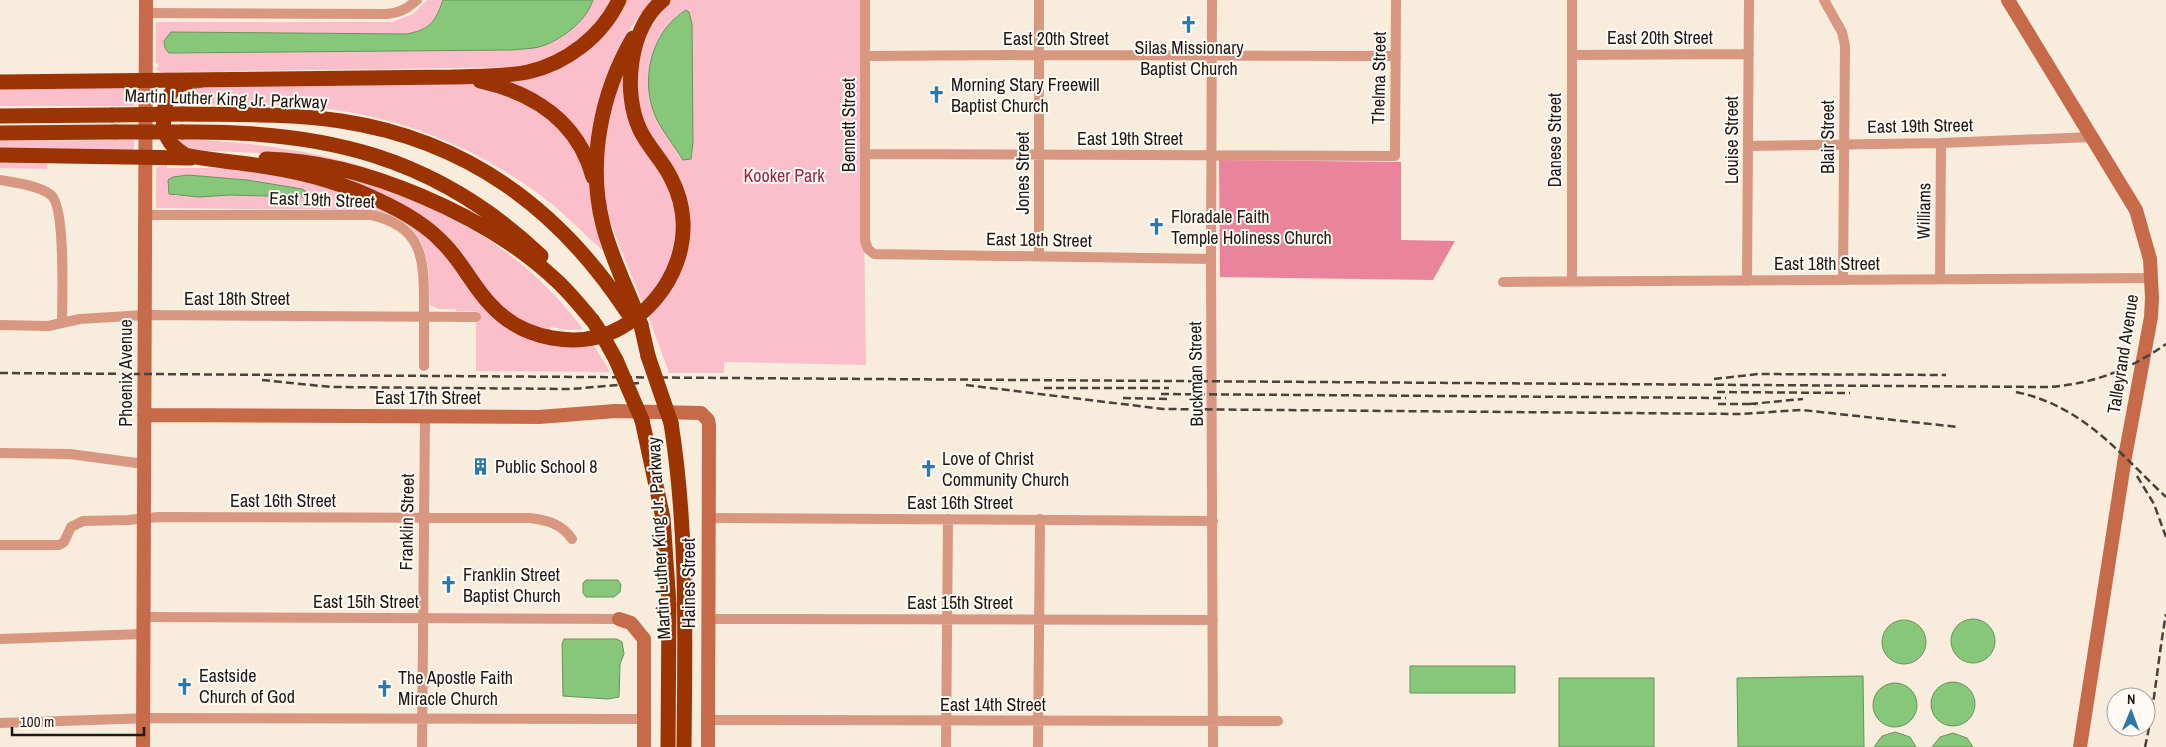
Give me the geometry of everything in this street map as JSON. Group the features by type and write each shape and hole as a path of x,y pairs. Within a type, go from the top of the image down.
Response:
{"highway":[{"path":"0,82 507,75 529,72 547,66 572,53 593,36 606,22 619,0"},
{"path":"631,309 602,222 597,153 599,133 607,94 622,56 634,35 663,0"},
{"path":"204,80 184,83 172,92 164,110 163,122 170,142 176,149 186,155 199,158 267,167 308,175 355,190 382,202 420,223 442,242 488,302 512,323 547,338 597,338 620,328 649,308 663,291 675,270 681,251 684,231 681,202 671,177 640,130 634,113 631,94 630,76 633,57 639,37 648,19"},
{"path":"452,77 501,86 536,101 549,111 576,138 588,162 599,196"},
{"name":"Martin Luther King Jr. Parkway","path":"0,116 182,114 291,116 339,121 406,136 450,153 509,185 546,215 568,236 631,309 671,423 676,462 685,597 684,747"},
{"name":"Martin Luther King Jr. Parkway","path":"0,133 255,133 306,139 364,151 410,167 472,202 511,230 553,268 594,322 605,340 616,360 642,420 663,518 669,604 668,747"},
{"path":"0,155 280,159 312,163 372,179 418,196 476,222 522,252 557,281 594,322"}],"street":[{"path":"146,6 386,14 399,13 409,8 417,0"},
{"name":"Bennett Street","path":"865,0 865,241 868,250"},
{"name":"Jones Street","path":"1039,0 1039,256"},
{"name":"Buckman Street","path":"1212,0 1213,747"},
{"name":"Thelma Street","path":"1395,156 1396,0"},
{"name":"Danese Street","path":"1572,0 1572,281"},
{"name":"Louise Street","path":"1747,281 1749,0"},
{"name":"Blair Street","path":"1824,0 1844,39 1843,280"},
{"name":"Talleyrand Avenue","path":"2008,0 2136,210 2147,244 2152,278 2151,317 2125,457 2080,747"},
{"name":"Phoenix Avenue","path":"143,747 146,6"},
{"name":"East 20th Street","path":"1572,55 1749,54"},
{"name":"East 20th Street","path":"866,56 1396,56"},
{"name":"East 19th Street","path":"1748,146 1941,143 2092,137"},
{"name":"Williams","path":"1940,280 1941,143"},
{"name":"East 19th Street","path":"866,154 1395,156"},
{"path":"0,180 26,185 51,195 56,201 61,220 62,323"},
{"name":"East 19th Street","path":"145,215 371,215 386,219 405,231 419,251 424,269 424,316"},
{"name":"East 18th Street","path":"868,250 874,254 1064,258 1211,258"},
{"name":"East 18th Street","path":"1503,282 2152,278"},
{"name":"East 18th Street","path":"0,325 48,326 80,319 144,315 476,316"},
{"path":"424,316 424,366"},
{"name":"East 17th Street","path":"144,415 539,417 615,411 694,411 701,413 708,420"},
{"name":"Franklin Street","path":"422,747 424,417"},
{"name":"Haines Street","path":"708,420 708,747"},
{"path":"0,453 70,454 144,464"},
{"name":"East 16th Street","path":"0,545 59,545 64,542 71,527 83,520 158,517 540,519 563,528 572,538"},
{"name":"East 16th Street","path":"708,518 1212,521"},
{"path":"946,747 948,519"},
{"path":"1038,747 1040,519"},
{"name":"East 15th Street","path":"143,617 619,618"},
{"path":"619,618 632,623 644,639 644,747"},
{"name":"East 15th Street","path":"708,619 1213,620"},
{"path":"0,639 143,634"},
{"path":"0,723 152,718 644,719"},
{"name":"East 14th Street","path":"708,720 1278,721"}],"green space":[{"path":"427,0 443,0 437,14 427,27 407,34 171,32 169,53 512,50 537,47 592,3 593,0 614,0 603,18 567,50 525,67 173,72 173,74 165,75 156,69 159,64 156,63 156,22 392,22 413,14"},
{"path":"624,0 653,0 627,34 618,51 605,87 592,148 587,149 508,83 542,72"},
{"name":"Kooker Park","path":"670,0 861,0 866,365 724,362 724,373 669,373 648,315 658,305 684,204 688,202 639,115 636,57 650,28","holes":["685,10 691,58 693,96 648,76 656,48 664,31"]},
{"path":"625,67 624,78 663,171 677,215 674,256 656,289 642,302 607,214 601,140"},
{"path":"478,84 501,89 560,126 590,177 604,251 552,204 505,171 456,145 404,125 349,112 303,106 173,105 182,94 194,87"},
{"path":"0,86 128,87 134,92 134,106 0,106"},
{"path":"175,139 241,143 305,152 367,168 429,192 283,154 190,150"},
{"path":"134,140 134,149 132,151 0,149 0,141"},
{"path":"0,160 47,160 47,169 0,168"},
{"path":"163,164 167,164 167,168 216,168 259,172 321,184 372,202 436,241 473,290 559,342 559,347 592,342 610,372 476,371 476,311 439,309 430,305 426,256 422,244 415,233 405,224 391,216 372,210 156,208 156,169","holes":["188,175 247,180 229,195 175,196 173,177"]},
{"path":"322,172 398,194 433,209 467,227 499,247 529,271 557,298 583,329 568,330 550,327 549,332 540,330 502,310 449,243"}],"shaded area":[{"path":"443,0 593,0 585,16 571,29 547,44 529,49 169,53 164,44 164,41 171,32 407,34 427,27 437,14"},
{"path":"686,10 689,12 692,24 693,142 691,159 683,160 655,116 648,82 649,68 658,41 665,29"},
{"path":"1219,160 1401,162 1401,240 1455,241 1433,280 1220,277"},
{"path":"188,175 247,180 302,189 307,192 307,195 303,197 229,195 199,197 169,194 168,180 173,177"},
{"path":"586,580 618,580 621,585 620,592 614,597 586,597 583,593 583,583"},
{"path":"1969,619 1977,619 1989,625 1995,641 1989,657 1977,663 1969,663 1957,657 1951,645 1951,637 1957,625"},
{"path":"1900,620 1908,620 1920,626 1926,642 1920,658 1908,664 1900,664 1888,658 1882,646 1882,638 1888,626"},
{"path":"564,639 617,639 622,642 624,654 620,664 619,697 608,699 563,696 562,644"},
{"path":"1410,666 1515,666 1515,693 1410,693"},
{"path":"1863,676 1864,747 1738,747 1737,678"},
{"path":"1559,678 1654,678 1654,747 1559,747"},
{"path":"1949,682 1957,682 1969,688 1975,704 1969,720 1957,726 1949,726 1937,720 1931,708 1931,700 1937,688"},
{"path":"1891,683 1899,683 1911,689 1917,705 1911,721 1899,727 1891,727 1879,721 1873,709 1873,701 1879,689"},
{"path":"1895,732 1910,737 1916,747 1874,747 1882,736"},
{"path":"1953,733 1967,738 1973,747 1932,747 1940,737"}],"railway":[{"path":"0,373 2046,387 2079,383 2124,369 2166,344"},
{"path":"1714,379 1758,374 1946,375"},
{"path":"262,380 331,387 572,389 639,383"},
{"path":"966,385 1163,409 1739,414 1802,410 1958,427"},
{"path":"1044,388 1169,388"},
{"path":"1717,392 1850,393"},
{"path":"2016,392 2061,408 2081,420 2116,448 2166,497"},
{"path":"1161,394 1726,398"},
{"path":"1123,398 1168,399"},
{"path":"1750,404 1803,399"},
{"path":"1718,404 1756,404"},
{"path":"2137,476 2154,504 2166,537"},
{"path":"2145,747 2166,614"}],"place":[{"name":"Silas Missionary Baptist Church","path":"1189,25"},
{"name":"Morning Stary Freewill Baptist Church","path":"937,95"},
{"name":"Floradale Faith Temple Holiness Church","path":"1157,227"},
{"name":"Public School 8","path":"481,467"},
{"name":"Love of Christ Community Church","path":"928,469"},
{"name":"Franklin Street Baptist Church","path":"449,585"},
{"name":"Eastside Church of God","path":"185,686"},
{"name":"The Apostle Faith Miracle Church","path":"384,688"}]}
